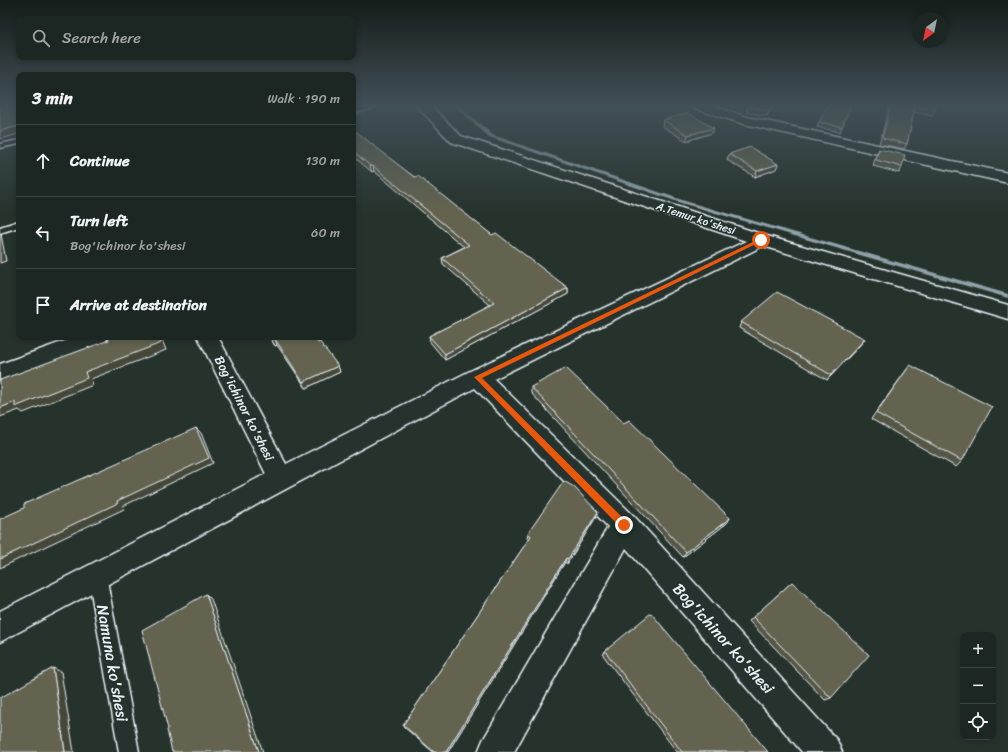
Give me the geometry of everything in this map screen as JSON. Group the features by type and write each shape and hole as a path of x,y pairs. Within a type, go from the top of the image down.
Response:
{"street":[{"name":"A.Temur ko'shesi","path":"459,140 761,240 1008,312"},
{"path":"835,140 1008,178"},
{"path":"0,627 478,377 761,240"},
{"path":"0,372 90,340"},
{"name":"Bog'ichinor ko'shesi","path":"210,340 281,479"},
{"name":"Bog'ichinor ko'shesi","path":"478,377 624,525 825,752"},
{"path":"495,752 624,525"}],"lane":[{"path":"0,146 16,143"},
{"path":"0,230 16,225"},
{"name":"Namuna ko'shesi","path":"97,575 129,752"}],"building":[{"path":"356,140 367,140 414,177 418,176 492,235 496,233 568,288 445,354 429,336 494,303 442,258 469,245 373,166 370,166 356,154"},
{"path":"891,140 908,140 907,144"},
{"path":"750,147 778,164 757,171 729,154"},
{"path":"879,149 905,155 902,167 876,160"},
{"path":"777,292 865,339 831,375 741,322"},
{"path":"109,340 160,340 161,343 85,372 87,378 15,407 15,402 0,408 0,380"},
{"path":"276,340 316,340 318,343 320,342 338,366 303,382"},
{"path":"910,365 992,407 962,461 876,413"},
{"path":"566,368 624,423 629,420 730,518 686,552 531,387"},
{"path":"196,428 209,458 117,501 118,503 0,559 0,519 24,508 24,504"},
{"path":"564,481 574,487 598,512 568,559 566,558 446,752 434,752 403,725 531,536 528,533"},
{"path":"792,582 869,655 831,698 753,617"},
{"path":"206,594 259,752 172,752 168,729 142,630"},
{"path":"651,613 768,752 682,752 605,651"},
{"path":"53,668 65,752 0,752 0,698"}],"waterway":[{"path":"503,140 683,202 1008,296"}],"route":[{"path":"624,525 478,377 761,240"}]}
